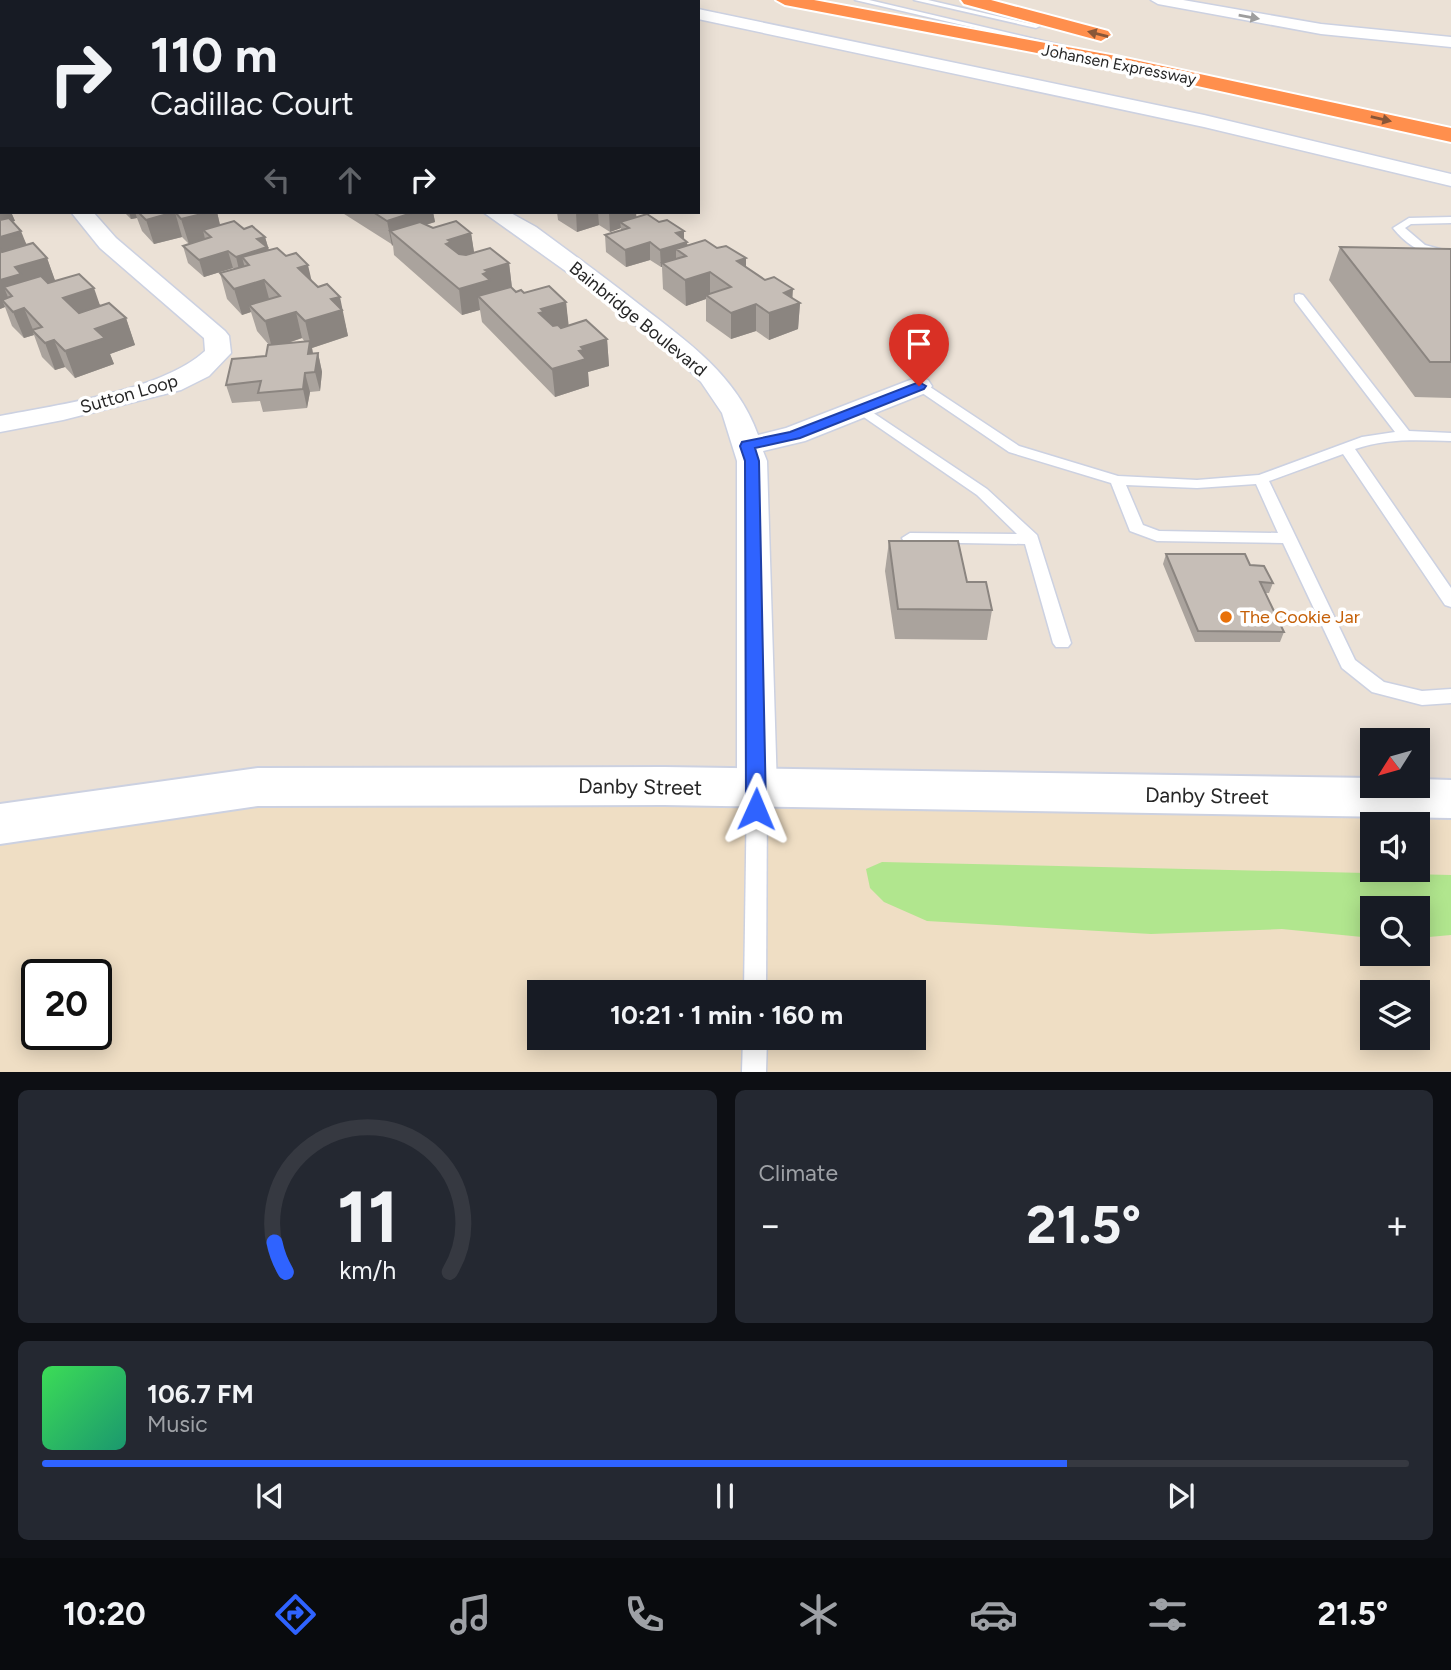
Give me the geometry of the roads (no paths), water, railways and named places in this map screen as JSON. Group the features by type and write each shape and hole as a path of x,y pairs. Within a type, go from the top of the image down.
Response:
{"highway":[{"name":"Johansen Expressway","path":"785,0 1116,62 1451,135"},
{"name":"Johansen Expressway","path":"971,0 1119,40"}],"street":[{"path":"1158,0 1321,29 1451,42"},
{"path":"1330,13 1451,42"},
{"path":"700,14 1191,118 1451,180"},
{"name":"Sutton Loop","path":"0,424 63,412 172,384 200,370 218,353 216,336 107,243 84,214"},
{"name":"Bainbridge Boulevard","path":"497,214 538,240 685,352 711,377 736,413 752,461 757,789"},
{"path":"747,446 794,435 919,386"},
{"name":"Danby Street","path":"0,824 258,787 664,786 1451,799"}],"lane":[{"path":"859,0 1338,110"},
{"path":"918,0 1036,26"},
{"path":"941,5 956,0"},
{"path":"1451,220 1409,221 1398,228 1419,248 1441,255 1451,255"},
{"path":"1299,298 1405,435"},
{"path":"919,386 1014,449 1117,480 1197,484 1261,479 1367,440 1405,435 1451,437"},
{"path":"860,408 982,492 1031,539 1062,643"},
{"path":"1346,447 1451,601"},
{"path":"1261,479 1348,664 1378,687 1422,698 1451,696"},
{"path":"1117,480 1136,527 1157,536 1287,538"},
{"path":"909,538 1031,539"},
{"path":"755,980 757,789"},
{"path":"754,1050 754,1072"}],"place":[{"name":"The Cookie Jar","path":"1226,617"}]}
